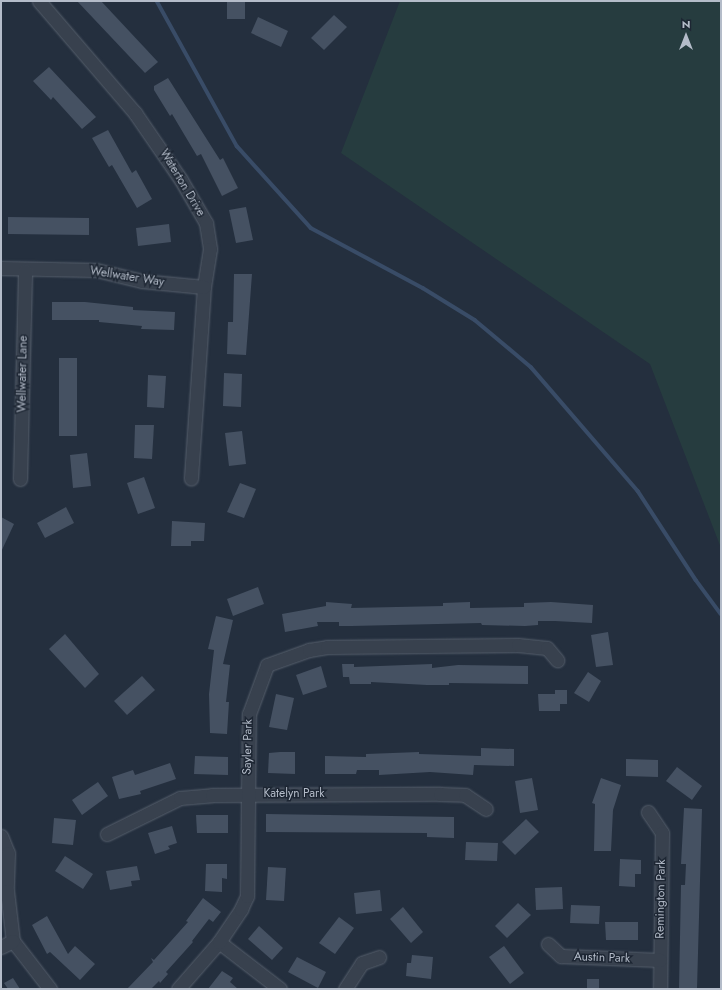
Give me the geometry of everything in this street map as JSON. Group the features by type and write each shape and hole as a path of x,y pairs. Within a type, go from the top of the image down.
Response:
{"street":[{"name":"Waterton Drive","path":"39,1 136,113 198,205 206,223 210,249 204,287 191,479"},
{"name":"Wellwater Way","path":"1,268 25,270 96,270 142,281 204,287"},
{"name":"Wellwater Lane","path":"20,479 25,270"},
{"name":"Sayler Park","path":"178,989 219,942 241,909 247,896 249,714 267,665 309,650 350,646 518,645 547,648 557,660"},
{"name":"Katelyn Park","path":"107,834 180,798 248,794 465,795 486,809"},
{"name":"Remington Park","path":"648,812 662,833 660,989"},
{"path":"1,836 8,854 7,944 50,989"},
{"path":"219,942 280,989"},
{"name":"Austin Park","path":"548,944 561,956 660,960"},
{"path":"345,989 362,963 379,957"}],"green space":[{"path":"400,1 721,1 721,548 650,364 341,153"}],"building":[{"path":"77,1 101,1 158,62 145,73"},
{"path":"227,1 245,1 245,19 227,19"},
{"path":"334,15 347,27 324,50 311,38"},
{"path":"258,17 288,31 281,47 251,33"},
{"path":"49,67 96,117 82,129 53,97 51,100 33,81"},
{"path":"168,78 220,160 223,158 238,188 222,196 201,154 197,156 172,114 170,116 154,90 154,86"},
{"path":"108,130 132,173 136,170 152,199 137,208 112,165 109,167 92,138"},
{"path":"246,207 253,240 236,243 229,210"},
{"path":"8,217 89,218 89,235 8,234"},
{"path":"169,224 171,242 138,246 136,228"},
{"path":"234,274 252,274 246,355 227,354 228,322 233,322"},
{"path":"52,302 85,302 133,307 133,310 175,312 174,330 141,329 142,326 99,322 99,320 52,320"},
{"path":"59,358 77,358 77,436 59,436"},
{"path":"224,373 242,374 241,407 223,406"},
{"path":"148,375 166,376 164,408 147,407"},
{"path":"135,425 154,425 152,459 134,458"},
{"path":"242,431 246,464 229,466 225,433"},
{"path":"87,453 91,486 73,488 70,455"},
{"path":"144,477 155,508 138,514 127,483"},
{"path":"240,483 256,489 244,518 227,512"},
{"path":"66,507 74,523 45,538 37,523"},
{"path":"1,517 14,524 1,552"},
{"path":"172,521 205,523 204,541 191,541 191,546 171,546"},
{"path":"258,587 264,604 233,616 227,599"},
{"path":"326,602 352,604 351,608 443,606 443,603 470,602 470,608 524,607 524,603 551,602 593,605 592,623 538,621 538,625 525,626 482,625 481,623 339,626 339,622 317,622 318,626 285,632 282,614 326,606"},
{"path":"216,616 233,620 223,664 230,665 226,702 229,702 227,734 210,733 209,694 214,650 208,649"},
{"path":"608,632 613,665 596,667 591,635"},
{"path":"65,634 99,674 85,688 49,649"},
{"path":"342,664 354,664 354,667 432,664 432,668 458,665 528,666 528,684 449,683 449,685 427,685 371,682 371,684 350,684 349,677 343,677"},
{"path":"321,666 327,687 303,695 296,675"},
{"path":"588,672 601,681 589,702 574,693"},
{"path":"142,676 155,690 127,715 114,701"},
{"path":"555,690 567,690 567,704 560,704 560,711 539,711 538,694 555,694"},
{"path":"276,694 294,698 287,730 269,727"},
{"path":"481,748 514,749 514,766 474,765 473,775 430,772 379,775 379,770 357,770 356,774 325,774 325,756 366,757 366,754 419,752 419,754 481,756"},
{"path":"295,752 295,774 268,773 269,753"},
{"path":"195,756 228,757 228,775 194,774"},
{"path":"626,759 658,760 658,777 626,776"},
{"path":"170,763 176,779 140,791 141,794 119,799 112,777 133,770 135,775"},
{"path":"677,767 702,786 692,800 666,781"},
{"path":"532,778 538,810 520,813 515,781"},
{"path":"601,778 621,785 613,810 611,851 594,851 595,804 592,803"},
{"path":"98,782 108,796 82,815 72,800"},
{"path":"684,808 702,809 697,989 679,989 681,885 685,885 686,864 681,864"},
{"path":"266,814 454,817 454,838 427,837 427,833 266,832"},
{"path":"196,815 228,815 228,833 197,833"},
{"path":"54,818 76,820 73,845 52,843"},
{"path":"526,819 539,832 515,855 502,842"},
{"path":"172,826 177,843 168,846 170,849 155,854 148,833"},
{"path":"466,842 498,843 497,861 465,860"},
{"path":"65,856 93,874 83,889 55,871"},
{"path":"620,859 641,860 641,874 635,874 635,887 619,886"},
{"path":"206,864 227,864 227,879 222,878 222,892 205,891"},
{"path":"137,866 140,880 131,881 132,886 110,890 106,871"},
{"path":"268,867 286,868 284,901 266,900"},
{"path":"562,887 563,909 536,910 535,888"},
{"path":"380,890 382,911 356,914 354,893"},
{"path":"203,898 221,912 213,922 209,919 192,941 193,942 166,972 168,974 160,983 159,981 151,989 127,989 153,962 151,958 154,960 188,922 186,921"},
{"path":"518,903 531,915 507,938 495,926"},
{"path":"571,905 600,906 599,924 570,923"},
{"path":"403,907 423,932 411,943 390,919"},
{"path":"47,916 68,954 75,946 95,964 80,980 50,952 47,954 32,925"},
{"path":"339,917 354,928 335,954 319,943"},
{"path":"605,922 638,922 638,940 606,940"},
{"path":"259,926 283,948 272,960 248,939"},
{"path":"504,946 524,973 510,984 489,957"},
{"path":"412,955 433,957 431,979 406,976 407,963 411,963"},
{"path":"297,957 326,972 318,988 288,972"},
{"path":"222,971 233,978 230,982 238,989 208,989"},
{"path":"13,978 20,989 8,989 4,983"},
{"path":"587,979 599,979 599,989 587,989"}],"waterway":[{"path":"157,1 237,146 311,228 423,288 475,320 531,367 638,491 696,580 721,614"}]}
